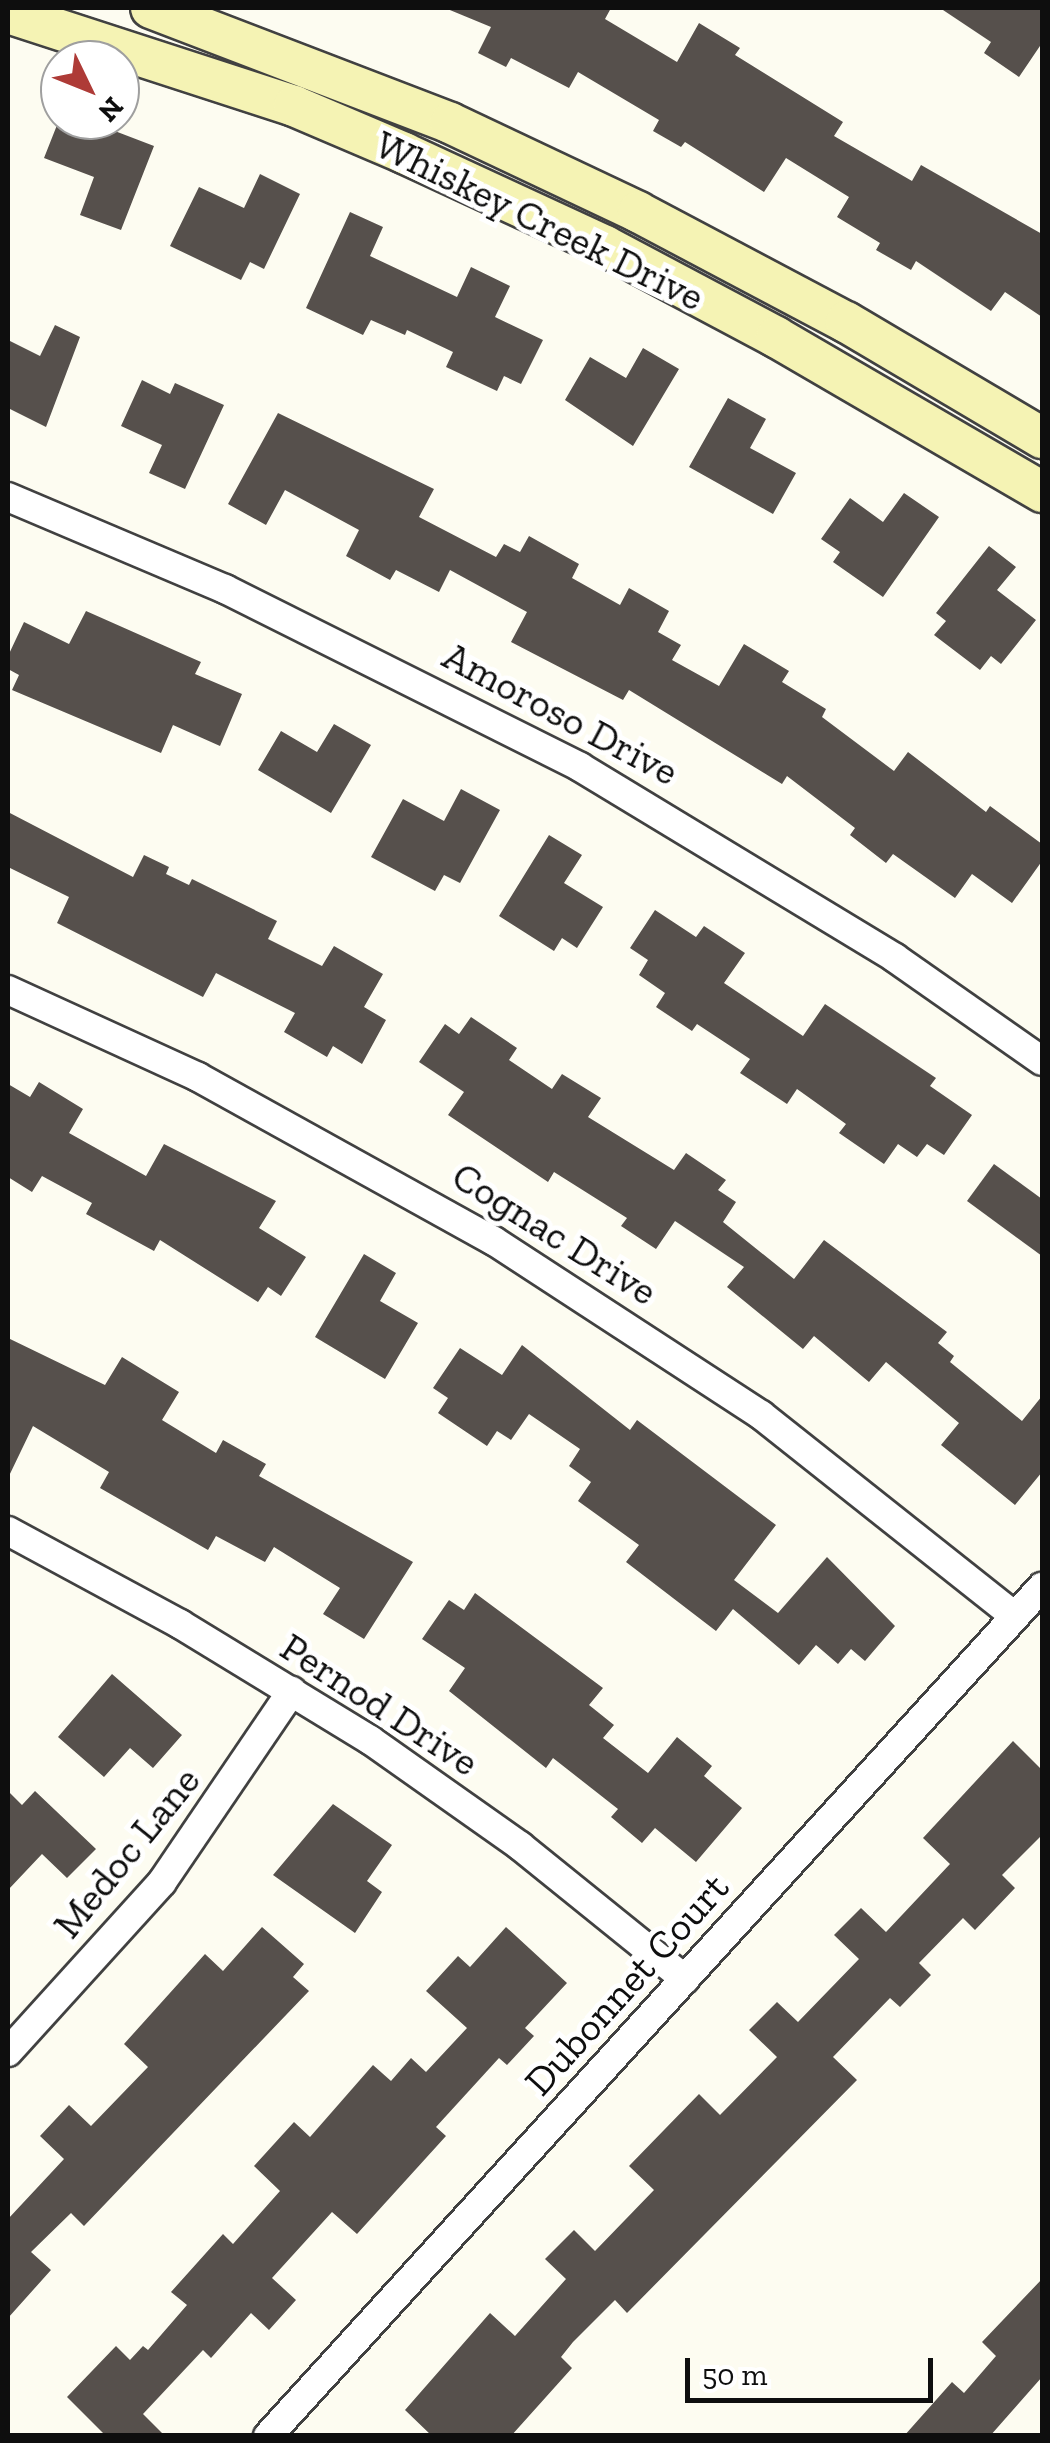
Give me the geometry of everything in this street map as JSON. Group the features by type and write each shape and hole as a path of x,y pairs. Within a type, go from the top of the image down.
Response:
{"street":[{"name":"Whiskey Creek Drive","path":"151,8 450,123 638,212 846,322 1042,438"},
{"name":"Whiskey Creek Drive","path":"8,13 294,106 471,184 776,336 1042,492"},
{"name":"Amoroso Drive","path":"8,497 225,589 580,767 895,958 1042,1061"},
{"name":"Cognac Drive","path":"8,990 198,1077 494,1241 761,1415 1016,1616"},
{"name":"Pernod Drive","path":"8,1531 292,1691 520,1846 685,1978"},
{"name":"Dubonnet Court","path":"268,2436 1042,1587"},
{"name":"Medoc Lane","path":"8,2052 162,1882 292,1691"}],"building":[{"path":"445,8 611,8 605,19 677,62 699,23 740,48 735,55 843,122 834,136 912,181 921,165 1042,234 1042,317 1005,292 991,311 916,261 911,270 876,250 880,243 837,217 849,197 786,158 764,192 685,142 681,147 653,131 659,120 578,72 569,88 511,58 506,67 478,53 491,27"},
{"path":"940,8 1042,8 1042,43 1019,77 984,53 991,42"},
{"path":"51,140 138,140 154,146 121,230 80,215 94,177 44,158"},
{"path":"260,174 300,194 264,269 250,262 241,280 170,246 199,187 244,208"},
{"path":"350,212 383,227 370,256 457,297 471,267 510,286 495,317 543,340 521,384 504,376 497,391 446,367 453,352 407,330 405,335 371,320 363,335 306,308"},
{"path":"55,325 80,337 46,427 8,408 8,340 40,356"},
{"path":"643,348 679,369 633,446 565,400 590,357 626,378"},
{"path":"142,380 170,394 175,383 224,405 185,489 149,473 162,445 121,426"},
{"path":"728,398 766,419 750,448 796,473 773,514 689,467"},
{"path":"278,413 434,489 419,517 496,557 504,544 520,552 529,536 579,564 572,578 620,605 629,588 669,611 658,632 681,645 672,660 719,686 744,644 789,671 782,682 826,709 822,717 894,771 908,752 986,812 990,806 1042,844 1042,861 1012,903 972,874 955,898 893,854 886,863 850,835 855,828 787,776 782,784 629,690 623,700 511,642 527,612 450,570 439,592 396,570 390,580 346,556 359,530 285,490 266,525 228,504"},
{"path":"904,493 939,517 883,597 833,562 840,552 821,539 850,498 883,522"},
{"path":"989,546 1016,567 997,590 1036,620 1001,664 991,656 980,670 934,635 946,621 936,613"},
{"path":"86,611 201,662 195,674 242,694 220,746 173,725 161,753 12,690 19,675 8,669 8,656 24,622 69,644"},
{"path":"334,724 371,745 331,813 258,770 281,731 317,752"},
{"path":"461,789 500,810 460,883 444,875 435,891 371,857 403,799 444,821"},
{"path":"8,812 133,877 144,855 169,867 166,874 189,885 192,879 277,921 268,939 322,966 334,946 383,974 364,1007 386,1020 362,1064 333,1046 327,1057 284,1032 295,1013 216,973 203,997 57,923 69,897 8,867"},
{"path":"549,835 582,855 564,883 603,907 577,948 562,938 554,951 499,916"},
{"path":"655,910 696,937 704,926 745,953 724,983 803,1036 825,1004 936,1078 930,1086 972,1115 944,1155 927,1144 917,1157 898,1144 884,1164 839,1133 846,1124 797,1089 787,1104 740,1073 750,1059 697,1024 692,1031 656,1007 665,993 639,975 648,960 630,948"},
{"path":"471,1017 517,1048 509,1060 552,1089 562,1074 601,1098 588,1117 674,1170 686,1153 726,1180 718,1190 736,1202 723,1222 794,1279 824,1240 947,1332 938,1343 954,1356 950,1362 1022,1421 1042,1396 1042,1472 1015,1505 941,1445 959,1423 886,1362 869,1382 814,1336 803,1349 727,1287 744,1267 675,1221 656,1249 621,1226 627,1218 554,1172 548,1182 448,1115 464,1092 419,1062 445,1024 459,1034"},
{"path":"39,1082 83,1109 69,1133 146,1176 164,1144 276,1201 259,1228 306,1257 281,1296 268,1287 258,1302 160,1240 154,1251 86,1214 92,1203 42,1176 32,1192 8,1177 8,1084 30,1097"},
{"path":"994,1164 1042,1199 1042,1256 967,1201"},
{"path":"364,1254 396,1273 380,1301 418,1323 385,1379 315,1337"},
{"path":"8,1338 105,1385 122,1357 179,1392 162,1420 216,1453 223,1440 266,1464 259,1476 413,1562 364,1639 323,1614 340,1588 274,1547 265,1562 216,1536 208,1550 100,1488 109,1472 33,1426 8,1478"},
{"path":"522,1345 630,1430 637,1420 776,1525 734,1580 778,1613 827,1557 895,1626 865,1661 851,1649 838,1664 816,1645 799,1665 733,1609 716,1631 626,1562 639,1545 578,1501 591,1482 569,1466 580,1449 529,1414 511,1440 497,1431 487,1446 438,1413 448,1398 433,1388 460,1348 502,1375"},
{"path":"475,1593 603,1688 589,1705 614,1725 603,1738 648,1773 677,1737 712,1766 704,1776 742,1808 696,1862 655,1828 642,1843 611,1817 618,1809 553,1758 546,1768 449,1691 465,1668 422,1639 449,1600 464,1610"},
{"path":"112,1674 182,1735 153,1768 130,1748 104,1777 58,1737"},
{"path":"1013,1741 1042,1770 1042,1835 1002,1875 1015,1888 975,1930 963,1918 919,1963 931,1975 900,2007 890,1998 833,2057 857,2080 627,2313 615,2300 573,2342 561,2357 572,2368 511,2436 432,2436 405,2410 490,2313 515,2336 566,2279 545,2259 574,2230 595,2251 654,2190 629,2166 699,2094 720,2115 777,2057 749,2030 777,2002 798,2022 859,1959 834,1935 861,1908 886,1932 950,1864 923,1838"},
{"path":"8,1791 22,1805 35,1791 96,1849 67,1878 42,1854 8,1890"},
{"path":"333,1804 392,1845 367,1881 382,1892 355,1933 273,1875"},
{"path":"262,1927 304,1964 293,1977 309,1991 84,2226 71,2213 31,2252 51,2270 8,2318 8,2219 64,2159 40,2136 69,2105 91,2126 148,2067 124,2044 205,1954 223,1971"},
{"path":"506,1927 567,1983 525,2028 534,2036 507,2065 499,2058 436,2127 446,2136 357,2234 332,2212 272,2278 296,2300 269,2330 251,2313 211,2358 203,2350 143,2414 165,2436 106,2436 67,2397 116,2346 130,2360 143,2346 148,2350 187,2305 171,2292 223,2234 233,2244 280,2191 254,2166 294,2122 310,2137 373,2065 391,2081 411,2058 426,2072 467,2028 426,1991 458,1956 470,1967"},
{"path":"1042,2279 1042,2377 990,2436 904,2436 952,2382 964,2393 996,2356 982,2342"}]}
